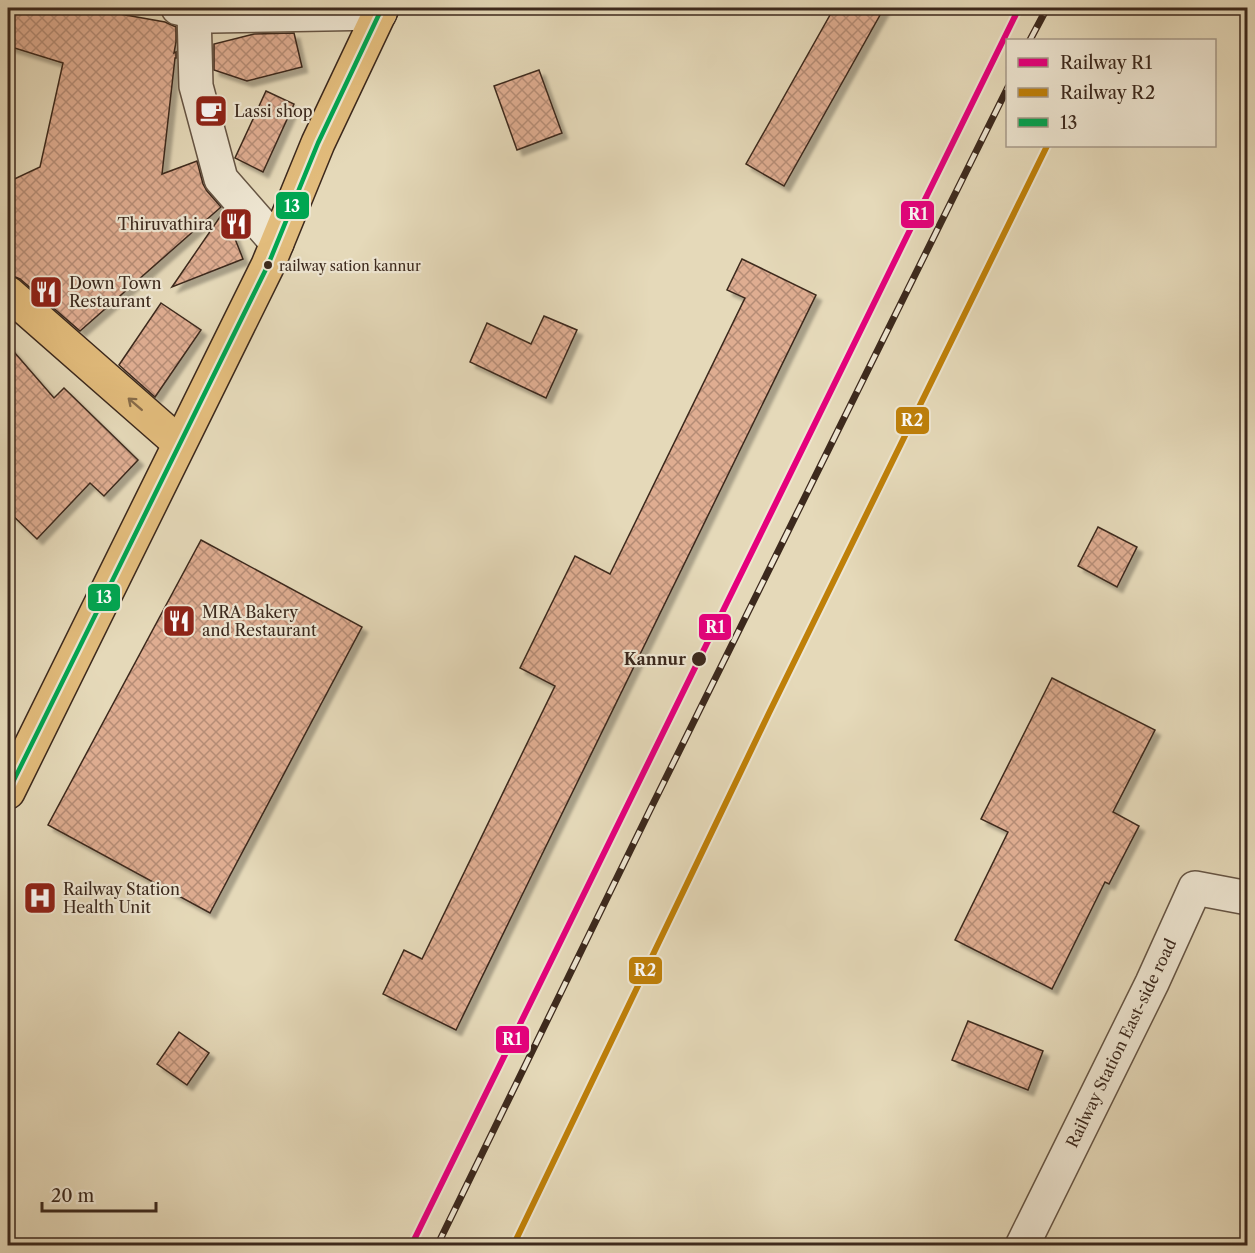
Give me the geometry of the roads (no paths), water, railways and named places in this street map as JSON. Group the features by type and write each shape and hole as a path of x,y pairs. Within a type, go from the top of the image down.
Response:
{"main road":[{"path":"8,792 263,274 318,143 381,10"},
{"path":"8,293 179,443"}],"street":[{"path":"277,243 221,179 196,86 186,10 212,16 381,10"},
{"name":"Railway Station East-side road","path":"1022,1245 1152,983 1195,888 1248,898"}],"railway":[{"path":"1031,39 1047,8"},
{"path":"437,1246 1006,91"}],"rail line":[{"name":"R1","path":"411,1246 1019,8"},
{"name":"R2","path":"513,1246 769,713 1047,147"}],"place":[{"name":"Lassi shop","path":"211,111"},
{"name":"Thiruvathira","path":"236,224"},
{"name":"railway sation kannur","path":"268,265"},
{"name":"Down Town Restaurant","path":"46,292"},
{"name":"MRA Bakery and Restaurant","path":"179,621"},
{"name":"Kannur","path":"699,659"},
{"name":"Railway Station Health Unit","path":"40,898"}]}
